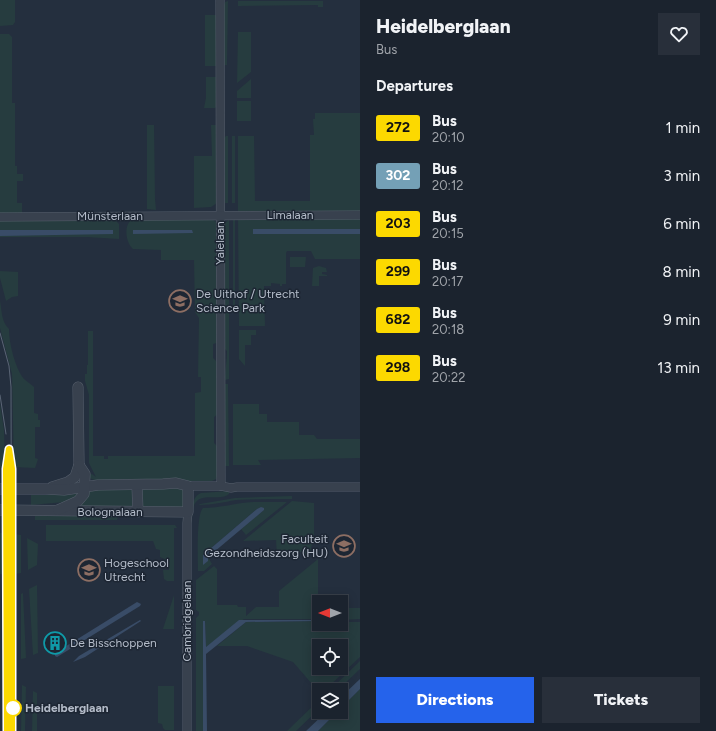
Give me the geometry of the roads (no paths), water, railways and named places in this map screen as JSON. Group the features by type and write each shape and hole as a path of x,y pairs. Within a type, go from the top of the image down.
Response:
{"street":[{"name":"Yalelaan","path":"220,0 221,486"},
{"name":"Limalaan","path":"220,216 360,215"},
{"name":"Münsterlaan","path":"0,216 220,216"},
{"path":"46,489 68,482 75,476 79,465 78,387"},
{"path":"58,510 78,500 84,494 85,474 79,465"},
{"path":"85,482 98,485 176,483 188,486 221,486 231,488 360,487"},
{"name":"Bolognalaan","path":"0,489 64,490 85,482"},
{"path":"137,485 138,512"},
{"path":"188,486 188,512"},
{"name":"Bolognalaan","path":"3,510 188,512"},
{"name":"Cambridgelaan","path":"187,731 188,512"}],"water":[{"path":"253,229 360,229 360,234 253,234"},
{"path":"0,230 113,230 113,234 0,236"},
{"path":"133,230 192,230 193,233 133,234"},
{"path":"261,507 264,508 264,510 208,557 208,561 203,565 203,555"},
{"path":"137,602 141,604 140,606 57,657 55,656 55,653"},
{"path":"140,620 141,621 85,657 73,662 79,656"},
{"path":"239,620 312,621 246,622 206,654 207,731 203,731 203,621 205,621 206,647"},
{"path":"360,679 360,689 348,701 348,690"},
{"path":"319,719 330,719 318,731 306,731"}],"tram line":[{"path":"0,333 9,366 11,387 12,731"},
{"path":"0,395 6,434"}],"place":[{"name":"De Uithof / Utrecht Science Park","path":"180,301"},
{"name":"Faculteit Gezondheidszorg (HU)","path":"344,546"},
{"name":"Hogeschool Utrecht","path":"89,570"},
{"name":"De Bisschoppen","path":"55,643"},
{"name":"Heidelberglaan","path":"13,708"}]}
